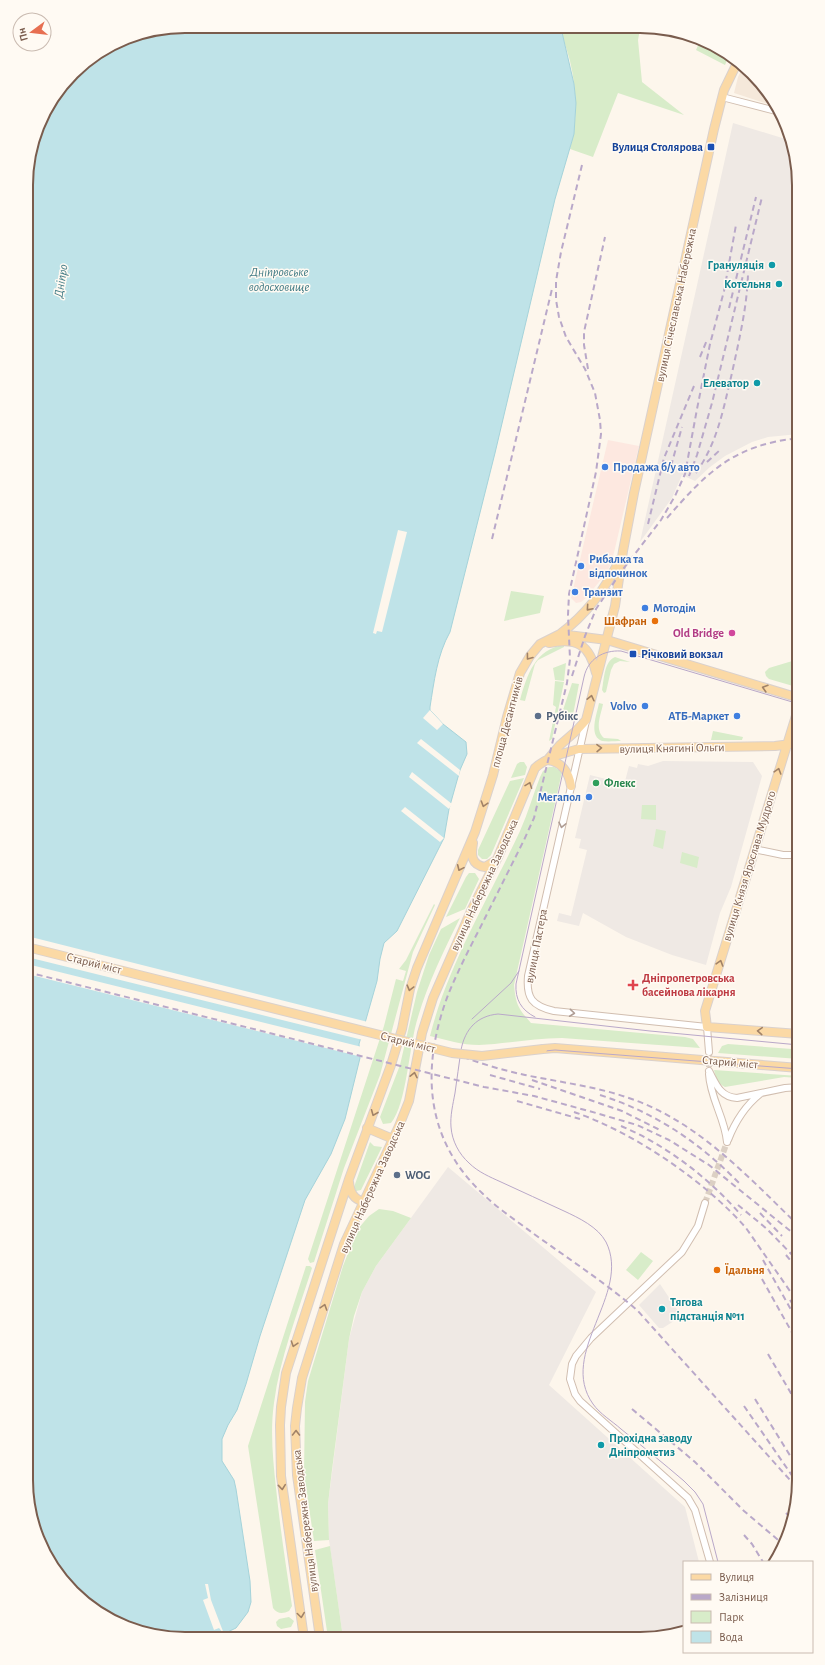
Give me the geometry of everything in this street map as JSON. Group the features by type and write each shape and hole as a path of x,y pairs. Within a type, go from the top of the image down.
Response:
{"main road":[{"name":"вулиця Січеславська Набережна","path":"607,640 615,606 623,551 640,465 722,97 735,66"},
{"name":"вулиця Січеславська Набережна","path":"560,634 579,618 597,599 613,574 623,551"},
{"path":"560,634 607,640 792,696"},
{"name":"площа Десантників","path":"492,775 520,673 530,656 540,644 560,634"},
{"path":"540,644 562,640 582,645 593,660 596,676"},
{"path":"571,786 564,768 554,761 548,760 560,745 586,720 596,676 607,640"},
{"name":"вулиця Князя Ярослава Мудрого","path":"707,1027 705,1011 792,727"},
{"name":"вулиця Княгині Ольги","path":"548,760 561,754 579,749 775,746 792,744"},
{"name":"вулиця Набережна Заводська","path":"319,1632 299,1490 296,1446 296,1408 307,1360 344,1244 409,1101 422,1033 433,998 471,911 498,857 535,768 548,760"},
{"name":"вулиця Набережна Заводська","path":"303,1632 281,1476 281,1407 291,1356 349,1179 391,1065 402,1029 410,989 417,968 475,832 492,775"},
{"path":"475,832 472,853 475,864 479,867 485,868 498,857"},
{"name":"Старий міст","path":"33,949 452,1053 482,1056 543,1049 562,1049 792,1067"},
{"name":"вулиця Пастера","path":"707,1027 792,1033"},
{"path":"367,1128 393,1138"},
{"path":"349,1179 352,1195 359,1201 364,1202"}],"street":[{"path":"722,97 772,110"},
{"name":"вулиця Пастера","path":"586,720 528,976 527,987 529,996 535,1004 544,1009 554,1011 707,1027"},
{"path":"754,849 783,855 792,855"},
{"path":"707,1027 709,1052"},
{"path":"762,1093 750,1103 739,1117 727,1142 725,1129 713,1098 709,1071 717,1088 726,1096 737,1098 784,1088 792,1087"},
{"path":"705,1203 698,1226 682,1252 586,1343 572,1364 570,1379 575,1394 580,1401 688,1498 695,1510 710,1561"}],"shaded area":[{"path":"741,72 748,77 761,92 769,104 734,93"},
{"path":"733,123 785,139 791,165 792,435 768,437 752,442 725,456 695,481 682,475 672,498 640,542"},
{"path":"608,440 639,446 612,561 607,572 586,598 581,602 576,603 571,598"},
{"path":"663,761 753,762 762,776 731,887 720,913 706,965 672,955 626,937 583,913 579,926 557,921 559,913 571,916 587,850 579,848 581,839 575,838 590,775 610,780 609,786 623,789 629,766 637,768 638,764 648,766"},
{"path":"448,1167 596,1292 549,1385 685,1507 699,1561 683,1561 683,1626 650,1632 342,1632 329,1540 328,1504 349,1339 362,1292 376,1266"},
{"path":"660,1284 680,1314 677,1319 663,1328 659,1328 639,1305"}],"green space":[{"path":"562,33 639,33 638,40 642,82 684,115 618,93 593,157 570,149 573,138 576,105 570,61"},
{"path":"698,45 716,53 727,60 725,65 696,50"},
{"path":"511,591 544,596 540,613 504,621"},
{"path":"564,645 564,647 538,660 535,664 525,701 520,700 529,673 534,665 539,658 554,647"},
{"path":"615,657 630,662 620,661 614,664 611,670 606,692 604,693 602,690 605,671 611,659"},
{"path":"792,661 792,686 769,679 765,672 769,668"},
{"path":"566,663 564,681 555,680 553,668"},
{"path":"555,681 564,682 552,739 549,741 556,707 553,705"},
{"path":"572,683 579,684 573,715 562,713"},
{"path":"599,703 603,704 599,722 599,730 601,734 604,738 618,739 621,741 602,741 595,734 594,724"},
{"path":"713,731 743,737 742,740 711,740"},
{"path":"524,762 527,767 525,775 511,778 517,764"},
{"path":"549,767 554,767 562,772 514,985 518,1006 531,1023 685,1037 693,1039 700,1048 562,1038 473,1045 430,1036 447,983 458,957 526,818 540,777 543,771"},
{"path":"524,778 491,855 487,859 482,859 478,855 478,850 510,781"},
{"path":"642,805 656,805 656,820 641,819"},
{"path":"656,829 666,831 663,849 653,846"},
{"path":"682,852 699,857 697,868 680,863"},
{"path":"469,873 475,873 479,879 465,909 446,917 466,877"},
{"path":"434,904 435,905 413,952 380,1075 344,1168 314,1262 310,1263 308,1259 384,1026 396,979 403,981 406,971 399,969 406,960"},
{"path":"460,918 448,942 422,1004 415,1029 401,1102 391,1123 383,1124 380,1117 400,1065 417,992 429,955 441,929"},
{"path":"728,1044 792,1049 792,1058 718,1053 722,1046"},
{"path":"714,1070 792,1076 792,1078 784,1077 725,1087 720,1084"},
{"path":"370,1142 374,1146 382,1147 361,1190 356,1191 354,1187"},
{"path":"379,1209 393,1211 411,1218 376,1266 362,1292 354,1316 349,1339 328,1504 329,1540 314,1541 304,1474 305,1402 308,1381 343,1266 357,1230 369,1216"},
{"path":"641,1252 653,1261 638,1280 626,1270"},
{"path":"306,1266 310,1266 312,1268 280,1369 272,1424 272,1446 281,1532 292,1606 289,1611 280,1613 273,1608 248,1446"},
{"path":"330,1546 342,1632 327,1632 315,1550"},
{"path":"289,1617 294,1621 291,1627 281,1629 277,1626 276,1622 279,1619"}],"water":[{"name":"Дніпровське водосховище","path":"175,33 562,33 574,84 576,103 574,134 555,199 495,453 450,632 439,659 430,707 430,710 443,724 466,742 467,754 460,770 449,809 444,838 397,931 384,943 377,981 359,1044 360,1058 345,1119 331,1154 305,1200 237,1410 222,1439 222,1461 234,1480 250,1581 251,1602 248,1612 236,1628 228,1632 165,1631 136,1624 109,1612 92,1601 77,1588 64,1573 53,1556 41,1529 34,1500 33,175 36,155 41,136 53,109 64,92 77,77 92,64 109,53 146,38"}],"pier":[{"path":"398,530 407,532 382,632 377,631 376,634 373,633"},
{"path":"430,710 443,724 437,730 423,718"},
{"path":"421,739 460,770 459,776 417,743"},
{"path":"412,772 452,804 449,809 409,777"},
{"path":"405,807 444,838 440,842 401,811"},
{"path":"33,938 368,1022 363,1040 33,958"},
{"path":"33,965 362,1047 362,1057 33,975"},
{"path":"205,1584 208,1584 211,1600 223,1632 219,1628 214,1630 203,1600 208,1598"}],"tunnel":[{"path":"709,1052 709,1071"},
{"path":"705,1203 727,1142"}],"tram line":[{"path":"535,1017 526,1011 520,1004 516,984 584,677 589,665 602,654 621,651 792,702"},
{"path":"33,949 465,1057 483,1057 555,1050 792,1068"},
{"path":"472,1019 511,983 519,971"},
{"path":"718,1561 703,1504 695,1492 676,1474 599,1411 593,1404 584,1385 584,1364 588,1344 604,1303 610,1282 611,1262 606,1242 593,1227 582,1220 480,1172 465,1159 457,1147 451,1127 452,1110 463,1043 473,1025 491,1015 498,1014 650,1031 792,1044"}],"railway":[{"path":"582,165 561,252 556,281 556,300 559,317 566,337 585,369 595,393 601,434 596,472 569,594 568,615 570,659 567,683 534,818 459,970 448,995 439,1022 434,1049 432,1075 433,1100 439,1125 448,1149 463,1172 482,1193 508,1215 599,1280 637,1310 792,1482"},
{"path":"729,308 756,197"},
{"path":"689,476 697,455 712,403 762,197"},
{"path":"572,676 585,636 596,609 621,572 661,520 675,496 685,474 710,344 724,291 736,225"},
{"path":"588,369 584,345 584,332 605,237"},
{"path":"696,473 710,449 719,425 742,324 748,274"},
{"path":"492,539 552,289"},
{"path":"700,357 707,340"},
{"path":"648,524 664,458 694,386"},
{"path":"671,466 682,427"},
{"path":"667,518 696,487 724,463 739,454 757,447 792,439"},
{"path":"707,462 721,449"},
{"path":"33,948 456,1054 508,1071 589,1087 626,1097 652,1107 676,1120 720,1151 792,1219"},
{"path":"33,974 484,1087 534,1096 637,1125 669,1140 709,1165 792,1232"},
{"path":"490,1075 540,1089"},
{"path":"532,1080 622,1111 662,1131"},
{"path":"600,1095 640,1111 676,1130 709,1155 740,1184"},
{"path":"517,1101 580,1119"},
{"path":"574,1112 597,1121 644,1145 667,1160 710,1193 746,1228 792,1294"},
{"path":"621,1126 654,1143 686,1164 715,1188 741,1215"},
{"path":"738,1205 767,1229 792,1255"},
{"path":"760,1213 782,1236"},
{"path":"786,1255 792,1262"},
{"path":"763,1260 792,1312"},
{"path":"762,1279 792,1333"},
{"path":"768,1354 792,1395"},
{"path":"755,1399 792,1459"},
{"path":"744,1406 792,1476"},
{"path":"632,1409 695,1462 744,1511 779,1541"},
{"path":"744,1535 752,1544 762,1561"}],"place":[{"name":"Вулиця Столярова","path":"711,147"},
{"name":"Грануляція","path":"772,265"},
{"name":"Котельня","path":"779,284"},
{"name":"Елеватор","path":"757,383"},
{"name":"Продажа б/у авто","path":"605,467"},
{"name":"Рибалка та відпочинок","path":"581,566"},
{"name":"Транзит","path":"575,592"},
{"name":"Мотодім","path":"645,608"},
{"name":"Шафран","path":"655,621"},
{"name":"Old Bridge","path":"732,633"},
{"name":"Річковий вокзал","path":"633,654"},
{"name":"Volvo","path":"645,706"},
{"name":"Рубікс","path":"538,716"},
{"name":"АТБ-Маркет","path":"737,716"},
{"name":"Флекс","path":"596,783"},
{"name":"Мегапол","path":"589,797"},
{"name":"Дніпропетровська басейнова лікарня","path":"633,985"},
{"name":"WOG","path":"397,1175"},
{"name":"Їдальня","path":"717,1270"},
{"name":"Тягова пiдстанцiя №11","path":"662,1309"},
{"name":"Прохідна заводу Дніпрометиз","path":"601,1445"}],"water label":[{"name":"Дніпро","path":"60,281"}]}
